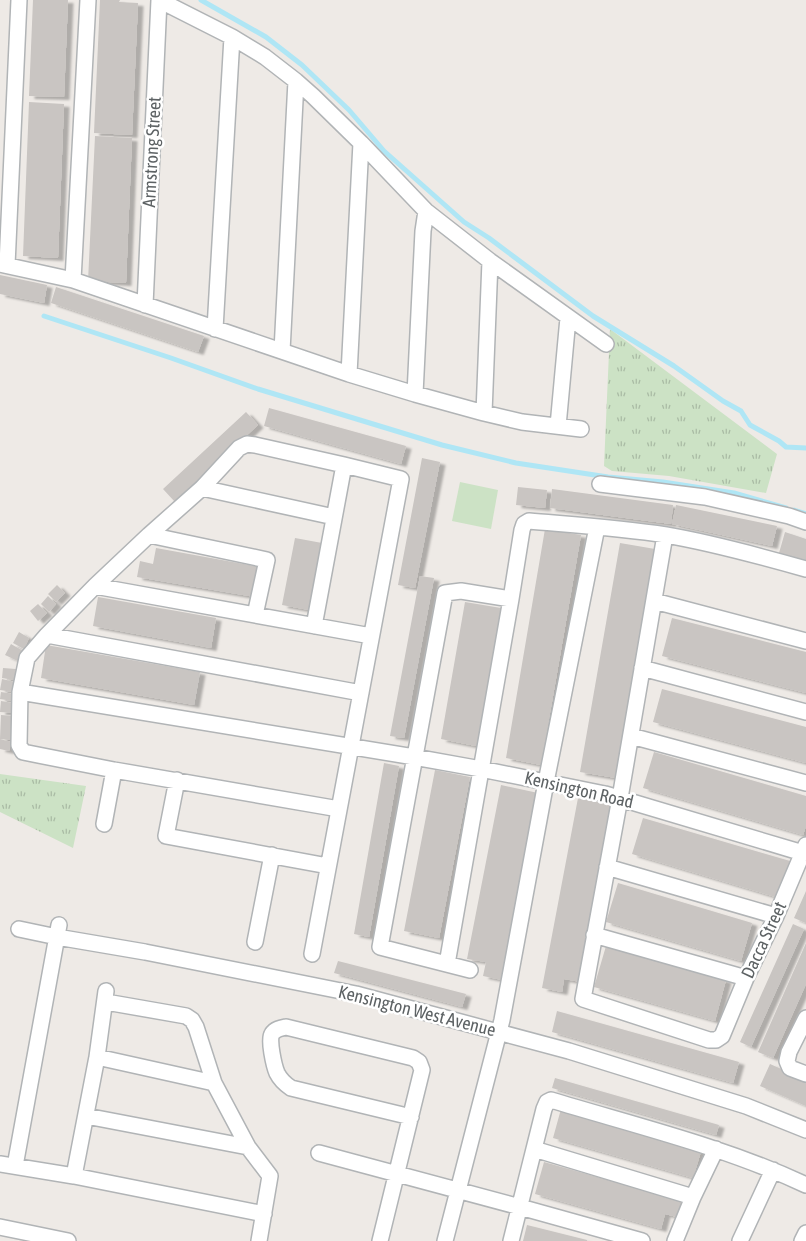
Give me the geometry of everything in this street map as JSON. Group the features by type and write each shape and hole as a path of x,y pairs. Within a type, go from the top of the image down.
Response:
{"street":[{"path":"19,0 4,264 73,280 349,374 415,394 522,422 581,429"},
{"path":"73,280 88,0"},
{"path":"159,0 232,37 266,57 313,96 361,142 426,211 490,261 606,344"},
{"name":"Armstrong Street","path":"145,305 159,0"},
{"path":"215,329 232,37"},
{"path":"282,351 296,81"},
{"path":"349,374 361,142"},
{"path":"415,394 423,231 426,211"},
{"path":"484,413 490,261"},
{"path":"558,426 568,318"},
{"path":"312,954 361,693 371,636 401,479 247,444 239,448 202,488 96,586 27,658 20,692 19,744 23,752 339,810"},
{"path":"314,626 344,465"},
{"path":"600,484 705,497 789,516 806,522"},
{"path":"202,488 334,517"},
{"path":"447,964 524,524 530,521 665,535 728,548 806,569"},
{"path":"445,1241 505,1007 546,782 597,527"},
{"path":"665,535 620,798 594,935 746,978"},
{"path":"149,536 267,560 255,615"},
{"path":"96,586 371,636"},
{"path":"470,970 380,947 444,594 461,591 511,599"},
{"path":"654,601 806,642"},
{"path":"47,635 361,693"},
{"path":"642,668 806,712"},
{"name":"Kensington Road","path":"20,692 351,746 546,782 620,798 804,849"},
{"path":"631,736 806,783"},
{"path":"104,824 114,770"},
{"path":"177,780 166,836 328,866"},
{"name":"Dacca Street","path":"594,935 583,999 710,1040 716,1040 722,1036 804,849"},
{"path":"255,942 272,855"},
{"path":"607,867 776,916"},
{"name":"Kensington West Avenue","path":"19,929 58,931 145,952 339,990 568,1051 734,1102 806,1130"},
{"path":"58,931 8,1165 74,1176 264,1214"},
{"path":"74,1176 97,1057 106,996 186,1016 196,1026 214,1083 248,1147 270,1176 259,1241"},
{"path":"806,1018 789,1052 787,1061 790,1068 806,1074"},
{"path":"380,1241 411,1117 422,1070 419,1062 413,1058 286,1027 276,1030 271,1034 270,1041 277,1074 291,1088 411,1117"},
{"path":"97,1057 214,1083"},
{"path":"511,1241 544,1109 547,1102 552,1100 716,1149 773,1170 806,1185"},
{"path":"86,1116 248,1147"},
{"path":"534,1149 693,1197"},
{"path":"675,1241 716,1149"},
{"path":"319,1152 642,1241"},
{"path":"740,1241 773,1170"},
{"path":"0,1228 68,1241"},
{"path":"802,1241 806,1233"}],"green space":[{"path":"610,329 777,454 766,493 669,476 612,471 604,466"},
{"path":"460,482 498,490 491,529 452,521"},
{"path":"0,774 86,786 73,848 0,812"}],"building":[{"path":"33,0 68,0 64,97 29,96"},
{"path":"100,0 120,0 119,2 138,3 132,135 94,133"},
{"path":"29,102 64,104 58,258 23,256"},
{"path":"95,136 132,138 126,283 88,281"},
{"path":"0,275 47,285 44,303 0,294"},
{"path":"56,287 204,336 198,352 51,303"},
{"path":"269,408 406,446 401,464 264,426"},
{"path":"246,412 258,425 175,502 163,489"},
{"path":"422,458 440,462 415,588 398,585"},
{"path":"518,487 547,490 545,508 516,505"},
{"path":"552,489 673,505 671,524 550,508"},
{"path":"676,505 777,526 772,546 672,524"},
{"path":"545,529 581,535 541,765 506,758"},
{"path":"785,532 806,539 806,561 779,553"},
{"path":"295,538 322,543 309,610 282,605"},
{"path":"620,543 655,549 616,778 580,772"},
{"path":"156,548 260,567 255,597 137,577 140,561 153,564"},
{"path":"420,576 434,578 404,738 390,736"},
{"path":"57,585 65,593 56,602 48,594"},
{"path":"48,596 56,604 49,612 41,604"},
{"path":"98,597 216,618 211,648 93,626"},
{"path":"465,602 501,608 476,746 441,739"},
{"path":"38,604 47,613 38,621 30,611"},
{"path":"672,618 806,652 806,693 662,656"},
{"path":"19,632 29,638 24,649 13,643"},
{"path":"11,644 23,651 18,661 5,655"},
{"path":"46,645 200,672 194,705 41,678"},
{"path":"3,668 16,669 14,680 2,678"},
{"path":"2,679 15,682 13,692 0,690"},
{"path":"662,689 806,727 806,763 653,722"},
{"path":"1,692 14,694 13,701 0,699"},
{"path":"1,701 13,703 13,713 0,712"},
{"path":"1,715 14,716 11,740 0,739"},
{"path":"0,739 11,742 9,751 0,749"},
{"path":"654,752 806,796 806,826 803,835 643,788"},
{"path":"384,763 399,766 369,937 354,934"},
{"path":"435,770 470,777 439,938 404,931"},
{"path":"501,785 538,793 502,980 483,976 486,962 467,959"},
{"path":"578,798 614,805 581,982 564,979 562,992 542,988"},
{"path":"643,818 790,861 779,898 632,854"},
{"path":"618,883 752,923 741,961 606,922"},
{"path":"806,891 806,923 794,918"},
{"path":"793,924 804,929 751,1047 740,1042"},
{"path":"806,943 806,984 773,1058 758,1052"},
{"path":"606,946 726,980 715,1021 594,987"},
{"path":"338,961 466,994 462,1007 334,973"},
{"path":"557,1011 739,1062 733,1083 552,1032"},
{"path":"770,1064 806,1080 806,1106 760,1086"},
{"path":"555,1078 719,1125 716,1135 552,1088"},
{"path":"561,1109 702,1148 693,1178 553,1138"},
{"path":"544,1162 682,1201 677,1217 665,1214 661,1229 535,1194"},
{"path":"527,1225 587,1240 587,1241 523,1241"}],"waterway":[{"path":"201,0 266,37 302,65 349,110 384,151 464,222 489,238 593,316 674,366 723,401 741,411 750,425 786,447 806,448"},
{"path":"44,316 258,389 442,445 516,463 734,493 786,508"},
{"path":"794,510 806,514"}]}
